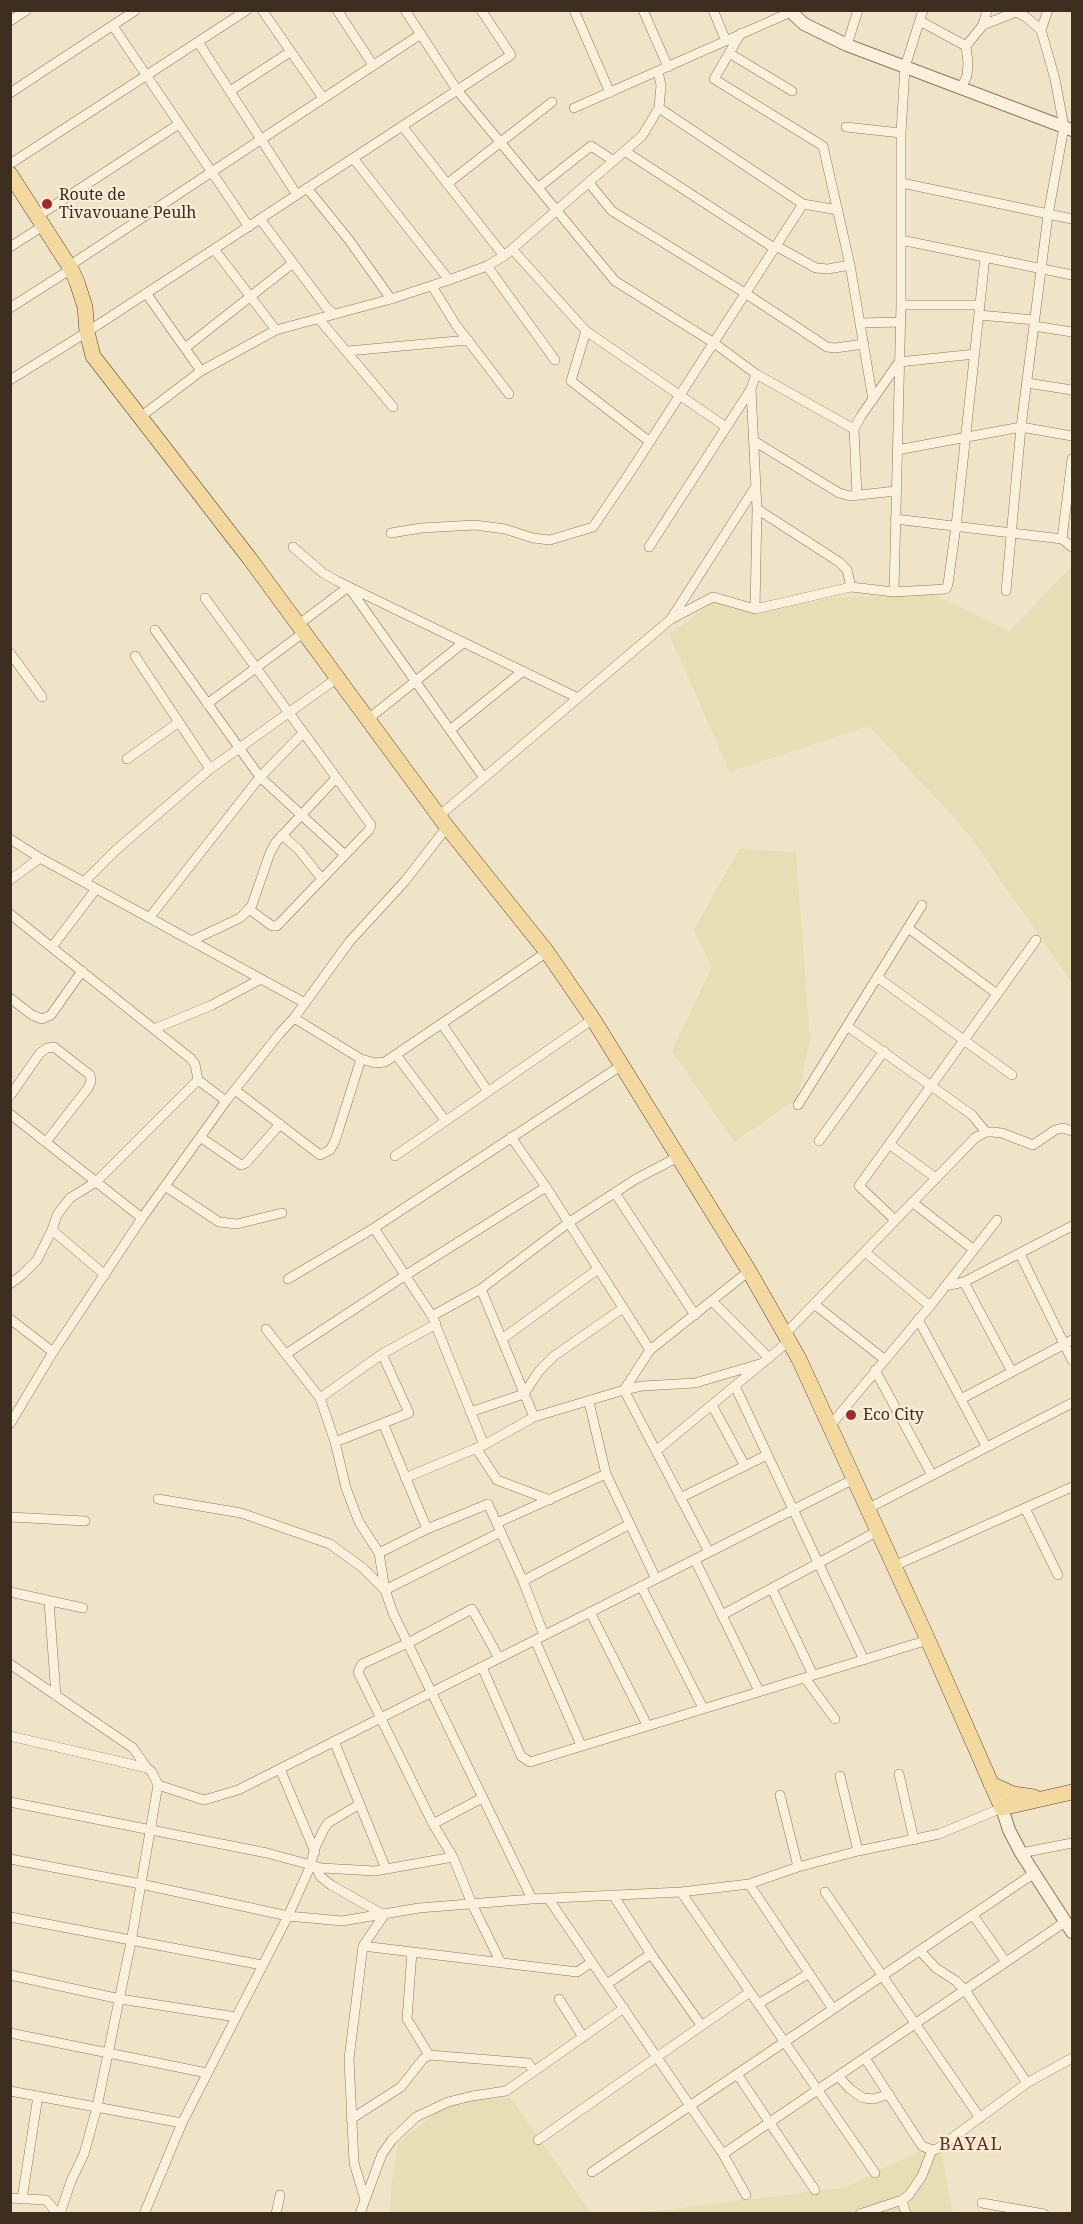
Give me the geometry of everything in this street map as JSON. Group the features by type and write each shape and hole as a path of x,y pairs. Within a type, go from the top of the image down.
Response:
{"main road":[{"path":"10,174 70,267 85,307 87,332 93,356 250,560 443,821 547,952 593,1018 749,1271 787,1337 854,1479 1002,1808 1072,1792"},
{"path":"991,1784 1013,1794 1043,1797"}],"street":[{"path":"10,21 27,10"},
{"path":"10,93 136,10"},
{"path":"10,165 247,10"},
{"path":"262,10 322,98"},
{"path":"337,10 373,65"},
{"path":"405,10 457,90 615,281 714,343 756,374 854,429"},
{"path":"10,380 249,227 510,55 481,10"},
{"path":"574,10 610,93"},
{"path":"644,10 668,68"},
{"path":"713,10 726,41"},
{"path":"847,45 858,10"},
{"path":"894,592 903,183 901,133 905,67 923,10"},
{"path":"961,88 967,76 966,46 983,25 987,10"},
{"path":"1041,30 1048,10"},
{"path":"983,25 1016,12 1041,30 1068,128 1048,215 1021,427 1006,591"},
{"path":"574,108 668,68 741,33 793,13 804,24 847,45 1068,128"},
{"path":"920,21 966,46"},
{"path":"113,26 249,227"},
{"path":"741,33 714,79 823,146 850,265 873,400"},
{"path":"10,308 421,34"},
{"path":"198,42 297,195"},
{"path":"230,91 290,52"},
{"path":"729,53 792,91"},
{"path":"139,418 201,371 276,330 432,286 487,266 504,256 642,136 659,108 661,85 658,72"},
{"path":"447,184 552,102"},
{"path":"659,108 803,204 838,210"},
{"path":"10,247 40,221 179,124"},
{"path":"402,126 504,256"},
{"path":"846,127 901,133"},
{"path":"539,187 591,146 614,161"},
{"path":"626,152 775,247 816,268 850,265"},
{"path":"353,158 449,280"},
{"path":"589,183 612,211 746,293 827,347 864,344"},
{"path":"903,183 1072,219"},
{"path":"307,188 391,299"},
{"path":"391,533 431,527 475,525 505,529 533,538 550,540 593,526 650,442 803,204"},
{"path":"260,219 326,307 334,314"},
{"path":"901,240 1072,275"},
{"path":"214,249 276,330"},
{"path":"512,249 586,332 726,427"},
{"path":"10,1424 53,1352 142,1218 226,1101 294,1018 350,941 405,881 443,821 484,777 671,619 713,597 755,609 851,586 894,592 946,589 956,526 985,256"},
{"path":"185,348 293,263"},
{"path":"487,266 555,360"},
{"path":"432,286 468,340 509,394"},
{"path":"146,293 201,371"},
{"path":"901,305 980,305"},
{"path":"979,315 1035,323 1072,332"},
{"path":"319,319 393,407"},
{"path":"860,323 900,322"},
{"path":"586,332 571,381 650,442"},
{"path":"348,351 468,340"},
{"path":"857,495 854,429 899,362 975,354"},
{"path":"649,547 751,389 756,374"},
{"path":"1027,383 1072,390"},
{"path":"751,389 757,509 755,609"},
{"path":"897,450 1021,427 1072,436"},
{"path":"754,441 839,493 850,496 896,491"},
{"path":"1062,539 1072,459"},
{"path":"671,619 756,486"},
{"path":"757,509 839,562 847,570 851,586"},
{"path":"895,519 1062,539 1072,547"},
{"path":"293,546 323,573 348,587 578,698"},
{"path":"207,704 256,668 348,587"},
{"path":"348,587 484,777"},
{"path":"204,598 371,825 369,830 277,926 272,926 249,909"},
{"path":"155,630 260,777 345,855"},
{"path":"367,720 463,643"},
{"path":"10,653 42,697"},
{"path":"135,656 210,769"},
{"path":"450,730 523,671"},
{"path":"84,882 116,850 210,769 336,679"},
{"path":"127,759 179,722"},
{"path":"149,918 260,777 303,733"},
{"path":"191,941 240,918 249,909 270,854 282,836 336,778"},
{"path":"282,836 298,849 322,879"},
{"path":"10,839 40,858 305,1003"},
{"path":"10,880 40,858"},
{"path":"52,947 96,889"},
{"path":"798,1106 922,905"},
{"path":"10,914 190,1058 195,1064 198,1080 226,1101"},
{"path":"908,928 997,994"},
{"path":"895,1220 859,1186 1036,940"},
{"path":"294,1018 361,1059 375,1063 385,1062 547,952"},
{"path":"10,998 32,1015 42,1019 51,1015 82,971"},
{"path":"877,977 1012,1075"},
{"path":"154,1029 212,1005 261,979"},
{"path":"395,1156 593,1018"},
{"path":"442,1024 488,1090"},
{"path":"847,1026 972,1115 986,1132"},
{"path":"10,1096 40,1053 47,1048 54,1047 90,1074 91,1082 88,1088 46,1142"},
{"path":"819,1141 884,1051"},
{"path":"396,1055 445,1120"},
{"path":"235,1090 320,1155 330,1150 361,1059"},
{"path":"288,1279 374,1228 622,1065"},
{"path":"10,1284 37,1260 57,1215 70,1198 96,1182 198,1080"},
{"path":"10,1114 142,1218"},
{"path":"200,1137 241,1165 246,1163 280,1124"},
{"path":"656,1451 766,1361 814,1304 975,1138 986,1132 1002,1133 1033,1145 1056,1130 1063,1128 1072,1131"},
{"path":"512,1137 650,1350"},
{"path":"889,1144 936,1178"},
{"path":"320,1398 481,1289 568,1223 678,1157"},
{"path":"165,1186 219,1222 237,1224 282,1213"},
{"path":"286,1354 546,1187"},
{"path":"615,1193 694,1315"},
{"path":"912,1202 973,1249"},
{"path":"829,1427 930,1306 997,1220"},
{"path":"945,1286 964,1282 1072,1227"},
{"path":"374,1228 434,1320 470,1412 480,1446 497,1480 550,1500"},
{"path":"52,1230 105,1275"},
{"path":"865,1252 930,1306"},
{"path":"1020,1254 1068,1342 1072,1360"},
{"path":"502,1339 598,1269"},
{"path":"624,1390 650,1350 749,1271"},
{"path":"964,1282 1011,1372"},
{"path":"481,1289 534,1418"},
{"path":"711,1301 766,1361"},
{"path":"814,1304 884,1359"},
{"path":"470,1412 524,1394 539,1371 554,1356 623,1308"},
{"path":"10,1319 53,1352"},
{"path":"918,1319 986,1446"},
{"path":"266,1329 320,1398 346,1488 359,1522 379,1553 385,1590 393,1613 532,1899"},
{"path":"961,1399 1068,1342"},
{"path":"334,1442 409,1413 382,1354"},
{"path":"405,1478 480,1446 534,1418 624,1390 642,1386 696,1383 766,1361"},
{"path":"875,1370 932,1474"},
{"path":"735,1386 864,1660"},
{"path":"624,1390 709,1552"},
{"path":"589,1402 606,1474 656,1579"},
{"path":"867,1509 1072,1402"},
{"path":"712,1405 745,1466"},
{"path":"383,1423 427,1529"},
{"path":"681,1498 767,1455"},
{"path":"385,1590 550,1500 606,1474"},
{"path":"158,1785 204,1800 238,1790 854,1479"},
{"path":"894,1566 1072,1486"},
{"path":"158,1499 241,1512 330,1544 363,1568 385,1590"},
{"path":"379,1553 427,1529 488,1504 523,1581 539,1638 581,1745"},
{"path":"1025,1508 1058,1575"},
{"path":"10,1517 85,1521"},
{"path":"523,1581 630,1524"},
{"path":"722,1615 878,1531"},
{"path":"695,1560 759,1691"},
{"path":"641,1586 704,1708"},
{"path":"772,1588 809,1676 835,1719"},
{"path":"10,1592 83,1608"},
{"path":"49,1601 56,1696"},
{"path":"499,1658 472,1609 362,1664 358,1672 433,1824 453,1857 472,1904 501,1963"},
{"path":"590,1612 647,1725"},
{"path":"482,1667 521,1756 530,1762 928,1640"},
{"path":"10,1664 133,1748 147,1768"},
{"path":"10,1736 147,1768 153,1772 158,1785 120,1998 98,2107 84,2154 59,2214 46,2200 10,2198"},
{"path":"334,1741 386,1869"},
{"path":"280,1769 314,1850 316,1866 321,1877 384,1915"},
{"path":"899,1774 914,1840"},
{"path":"840,1776 858,1851"},
{"path":"780,1795 798,1867"},
{"path":"433,1824 482,1798"},
{"path":"10,1802 267,1853 316,1866 375,1871 453,1857"},
{"path":"314,1850 328,1823 360,1804"},
{"path":"10,1858 288,1916 342,1922 419,1908 548,1898 681,1892 749,1884 798,1867 858,1851 939,1834 1002,1808 1009,1830 1021,1853 1069,1927 1006,1962 723,2154"},
{"path":"1021,1853 1072,1843"},
{"path":"144,2214 182,2123 262,1965 316,1866"},
{"path":"592,2172 1033,1874"},
{"path":"749,1884 833,2009"},
{"path":"681,1892 875,2173"},
{"path":"825,1892 980,2118"},
{"path":"614,1895 651,1954 701,2025"},
{"path":"548,1898 657,2055 723,2154 746,2195"},
{"path":"365,2200 354,2163 349,2059 363,1946 384,1915"},
{"path":"973,1915 1006,1962"},
{"path":"10,1917 131,1942 262,1965"},
{"path":"363,1946 577,1972 592,1962"},
{"path":"412,1952 407,2019 429,2055"},
{"path":"920,1952 936,1968 965,1990 1027,2084"},
{"path":"607,1984 651,1954"},
{"path":"758,2004 808,1974"},
{"path":"10,1975 120,1998 236,2017"},
{"path":"537,2140 750,1992"},
{"path":"559,1999 583,2037"},
{"path":"360,2214 382,2154 392,2140 416,2117 448,2102 506,2091 624,2008"},
{"path":"10,2033 207,2073"},
{"path":"351,2119 401,2087 423,2059 429,2055 528,2063 534,2071"},
{"path":"865,2058 922,2146 932,2150 937,2150 1027,2084 1072,2058"},
{"path":"737,2074 815,2190"},
{"path":"838,2076 850,2089 863,2098 874,2099 889,2094"},
{"path":"10,2091 182,2123"},
{"path":"22,2199 38,2096"},
{"path":"860,2214 902,2200 916,2187 932,2150"},
{"path":"276,2214 280,2195"},
{"path":"902,2200 906,2214"},
{"path":"982,2203 1044,2214"}],"shaded area":[{"path":"1072,567 1072,983 967,832 869,726 730,772 669,634 716,600 754,614 830,598 932,594 1009,631"},
{"path":"739,849 796,852 810,1040 797,1099 734,1142 672,1051 712,967 694,930"},
{"path":"511,2098 591,2213 390,2214 398,2143 442,2108 477,2100"},
{"path":"925,2149 942,2155 953,2213 629,2214 843,2188"}],"place":[{"name":"Route de Tivavouane Peulh","path":"47,204"},
{"name":"Eco City","path":"851,1415"}],"district":[{"name":"BAYAL","path":"971,2145"}]}
